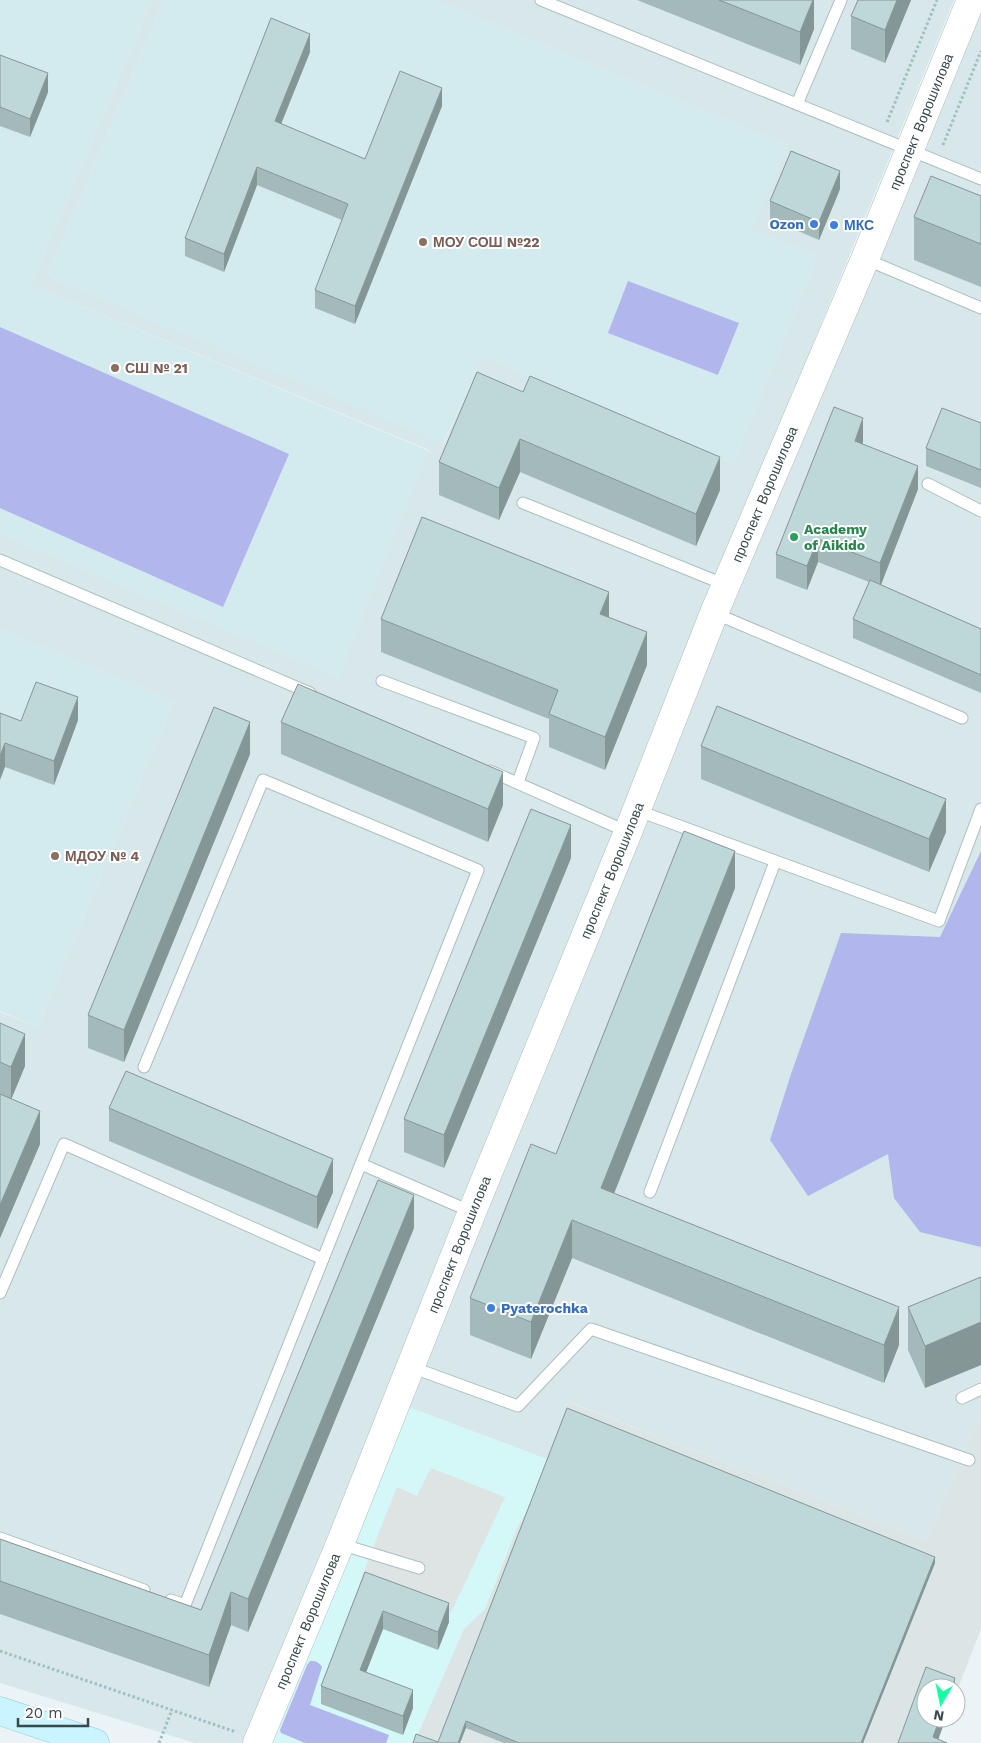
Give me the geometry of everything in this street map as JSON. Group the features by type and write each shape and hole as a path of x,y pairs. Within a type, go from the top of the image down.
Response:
{"main road":[{"path":"0,1711 95,1743"}],"street":[{"name":"проспект Ворошилова","path":"258,1741 340,1544 714,613 865,259 971,0"}],"lane":[{"path":"541,0 554,2 880,139 981,179"},
{"path":"797,104 841,0"},
{"path":"865,259 981,308"},
{"path":"928,484 981,511"},
{"path":"523,503 727,585"},
{"path":"0,560 318,696"},
{"path":"714,613 962,718"},
{"path":"382,681 534,738 518,782"},
{"path":"481,767 518,782 632,821 775,862 939,921 981,808"},
{"path":"0,1538 185,1605 478,870 264,780 144,1068"},
{"path":"650,1192 775,862"},
{"path":"0,1293 64,1144 323,1259"},
{"path":"361,1164 472,1212"},
{"path":"411,1367 518,1406 591,1329 969,1460"},
{"path":"962,1398 981,1390"},
{"path":"340,1544 419,1568"}],"path":[{"path":"880,139 937,0"},
{"path":"936,162 981,51"},
{"path":"0,1651 258,1741"},
{"path":"159,1743 172,1710"}],"shaded area":[{"name":"СШ № 21","path":"0,0 152,0 31,285 429,451 338,677 0,534"},
{"path":"152,0 164,0 47,276 444,443 483,356 733,464 818,256 752,229 788,145 435,0 954,0 708,600 265,1706 242,1743 195,1743 0,1683 0,1012 38,1027 174,701 0,629 0,534 338,677 429,450 31,285"},
{"name":"МОУ СОШ №22","path":"164,0 435,0 788,145 753,229 818,256 733,464 483,356 443,444 47,276"},
{"path":"981,6 981,1413 926,1541 569,1402 567,1414 549,1460 408,1407 691,702"},
{"path":"628,281 739,323 718,375 608,333"},
{"path":"0,327 289,454 223,607 0,508"},
{"name":"МДОУ № 4","path":"0,629 174,701 38,1027 0,1011"},
{"path":"981,851 981,1247 920,1232 894,1198 888,1154 808,1196 770,1140 791,1074 841,933 940,937"},
{"path":"568,1402 926,1541 981,1413 981,1629 962,1678 916,1678 916,1710 904,1743 414,1743 464,1629 485,1609 517,1528 533,1501 567,1414"},
{"path":"408,1407 549,1460 533,1501 517,1528 485,1609 464,1629 414,1743 271,1743"},
{"path":"431,1468 505,1497 451,1613 361,1578 397,1487 417,1496"},
{"path":"310,1661 317,1662 322,1667 310,1705 389,1735 386,1743 305,1743 281,1733 280,1730"}],"building":[{"path":"719,0 813,0 800,32"},
{"path":"858,0 897,0 885,30 851,16"},
{"path":"271,18 310,34 275,121 365,159 400,71 442,88 355,306 315,290 348,204 257,167 224,254 185,238"},
{"path":"0,55 48,73 30,119 0,107"},
{"path":"791,151 840,171 819,222 770,201"},
{"path":"931,176 981,196 981,244 914,217"},
{"path":"477,372 523,392 530,376 720,457 696,514 520,439 499,488 439,462"},
{"path":"834,407 863,418 855,441 918,466 880,563 818,539 807,566 776,554"},
{"path":"942,408 981,423 981,470 926,448"},
{"path":"422,517 609,592 600,614 647,632 605,737 549,714 558,690 381,619"},
{"path":"870,580 981,629 981,675 853,619"},
{"path":"36,682 78,697 54,761 5,743 0,756 0,713 21,721"},
{"path":"298,684 503,772 488,809 281,722"},
{"path":"717,706 946,799 929,839 701,746"},
{"path":"214,707 250,722 124,1030 88,1015"},
{"path":"531,809 571,825 444,1135 404,1119"},
{"path":"684,831 735,851 601,1188 899,1307 884,1345 572,1220 531,1322 470,1298 531,1144 556,1154"},
{"path":"0,1023 25,1034 11,1067 0,1062"},
{"path":"126,1071 333,1159 317,1197 109,1108"},
{"path":"0,1094 40,1111 0,1205"},
{"path":"378,1180 414,1195 248,1599 231,1592 209,1655 0,1581 0,1539 201,1610"},
{"path":"981,1277 981,1322 925,1346 908,1307"},
{"path":"567,1408 935,1557 861,1743 519,1743 466,1721 458,1743 413,1743 416,1734 438,1742"},
{"path":"365,1572 449,1603 438,1632 383,1611 360,1670 413,1690 403,1716 321,1686"},
{"path":"926,1667 955,1678 922,1678"},
{"path":"916,1694 916,1728 936,1728 933,1737 947,1743 898,1743"}],"place":[{"name":"Ozon","path":"814,224"},
{"name":"МКС","path":"834,225"},
{"name":"МОУ СОШ №22","path":"423,242"},
{"name":"СШ № 21","path":"115,368"},
{"name":"Academy of Aikido","path":"794,537"},
{"name":"МДОУ № 4","path":"55,856"},
{"name":"Pyaterochka","path":"491,1308"}]}
